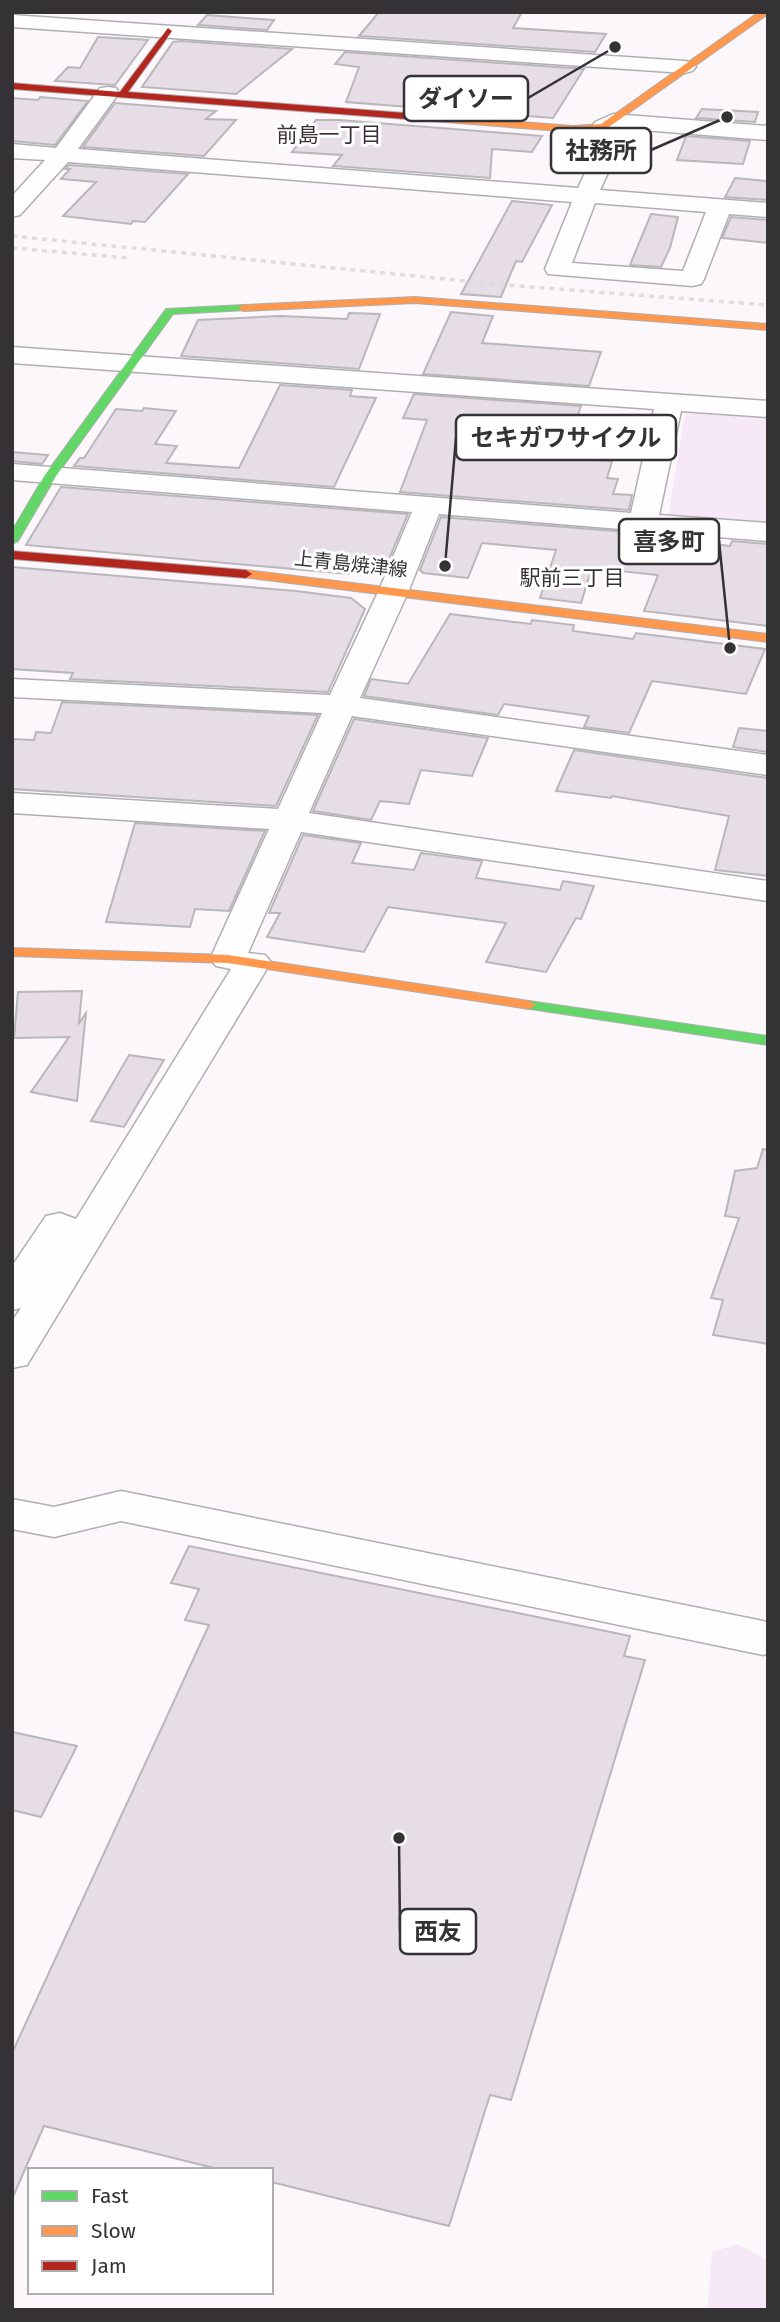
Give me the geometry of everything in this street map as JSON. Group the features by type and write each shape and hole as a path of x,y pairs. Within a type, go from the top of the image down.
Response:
{"street":[{"path":"12,210 184,12"},
{"path":"608,124 765,12"},
{"path":"12,21 685,67"},
{"path":"12,86 573,129 608,124 768,132"},
{"path":"608,124 614,136 586,196 557,270 692,279 720,206"},
{"path":"12,151 768,210"},
{"path":"12,541 51,475 170,311 415,300 768,327"},
{"path":"12,355 768,409"},
{"path":"644,520 669,402"},
{"path":"12,472 768,531"},
{"path":"12,1355 241,961 290,820 394,590 429,504"},
{"name":"上青島焼津線","path":"12,555 122,561 394,590 768,638"},
{"path":"12,688 341,705 768,765"},
{"path":"12,803 290,820 768,891"},
{"path":"12,952 241,961 768,1041"},
{"path":"12,1297 60,1225"},
{"path":"12,1514 54,1522 121,1506 763,1638"}],"shaded area":[{"path":"685,413 768,418 768,525 668,517"},
{"path":"738,2244 768,2261 768,2310 703,2310 708,2306 712,2252"}],"building":[{"path":"379,12 522,12 513,28 606,34 595,52 359,36"},
{"path":"207,15 274,20 267,30 198,25"},
{"path":"98,37 148,40 115,85 55,81 68,67 80,68"},
{"path":"173,42 292,49 236,94 142,87"},
{"path":"345,52 584,69 553,118 346,102 359,67 335,64"},
{"path":"40,97 88,101 55,145 12,141 12,98 38,100"},
{"path":"115,103 216,111 206,119 236,120 204,156 83,147"},
{"path":"702,109 758,112 755,122 696,118"},
{"path":"316,120 542,136 532,152 492,149 490,178 333,166 342,155 292,152"},
{"path":"686,136 750,141 743,164 677,160"},
{"path":"69,165 188,174 145,222 133,221 131,224 63,216 96,182 61,179 70,169 65,169"},
{"path":"735,178 768,181 768,200 725,197"},
{"path":"512,201 552,205 522,262 516,261 501,297 461,294"},
{"path":"651,214 678,217 670,248 661,267 630,265"},
{"path":"731,217 768,220 768,243 722,238"},
{"path":"451,312 493,316 482,343 601,352 589,386 423,374"},
{"path":"349,313 380,314 359,369 181,356 198,320 280,316 347,319"},
{"path":"280,385 352,390 350,396 376,398 334,487 74,466 80,458 84,458 116,409 142,411 144,408 176,411 155,444 177,446 166,463 239,468"},
{"path":"414,394 581,406 562,458 612,461 607,478 618,479 613,494 632,495 629,510 400,492 427,420 403,418"},
{"path":"12,452 48,455 42,464 12,461"},
{"path":"61,487 408,514 387,564 349,574 26,545"},
{"path":"441,517 628,532 627,534 730,546 732,541 768,544 768,626 644,611 658,575 592,568 581,603 540,598 556,550 482,543 468,578 423,573 420,570"},
{"path":"12,567 296,591 351,598 365,609 328,692 70,679 73,673 12,669"},
{"path":"450,614 531,624 532,620 574,625 573,631 633,639 636,633 765,649 746,694 652,681 629,733 584,727 589,716 504,704 498,715 364,696 371,679 408,684"},
{"path":"62,702 318,715 276,806 12,789 12,739 34,740 36,732 51,733"},
{"path":"354,719 488,738 472,776 421,770 409,804 380,801 371,820 313,811"},
{"path":"739,728 768,731 768,752 733,747"},
{"path":"574,750 768,778 768,876 715,870 729,816 612,796 556,791"},
{"path":"135,823 265,831 229,911 195,909 190,927 106,922"},
{"path":"303,835 361,843 352,863 414,870 421,853 482,861 476,878 560,890 563,881 594,886 581,919 576,918 546,972 486,962 506,923 388,907 364,952 267,937 280,913 269,913"},
{"path":"82,991 79,1023 86,1013 77,1101 31,1092 69,1037 14,1038 18,992"},
{"path":"129,1055 164,1060 124,1127 91,1121"},
{"path":"763,1149 768,1150 768,1344 713,1335 723,1300 711,1298 739,1218 725,1216 735,1171 757,1168"},
{"path":"189,1546 630,1636 624,1656 645,1660 511,2100 490,2095 449,2226 273,2182 273,2168 214,2168 44,2126 12,2199 12,2053 209,1625 185,1620 199,1589 171,1583"},
{"path":"12,1732 77,1746 41,1817 12,1810"}],"railway":[{"path":"12,236 505,285 768,305"},
{"path":"12,248 129,258"}],"traffic: fast":[{"path":"12,541 51,475 170,311 243,308"},
{"path":"529,1005 768,1041"}],"traffic: slow":[{"path":"432,118 573,129 603,127 765,12"},
{"path":"243,308 415,300 768,327"},
{"path":"246,574 768,638"},
{"path":"12,952 228,959 529,1005"}],"traffic: jam":[{"path":"122,95 168,31"},
{"path":"12,86 432,118"},
{"path":"12,555 246,574"}],"place":[{"name":"ダイソー","path":"615,47"},
{"name":"社務所","path":"727,117"},
{"name":"セキガワサイクル","path":"445,566"},
{"name":"喜多町","path":"730,648"},
{"name":"西友","path":"399,1838"}],"district":[{"name":"前島一丁目","path":"329,135"},
{"name":"駅前三丁目","path":"572,578"}]}
